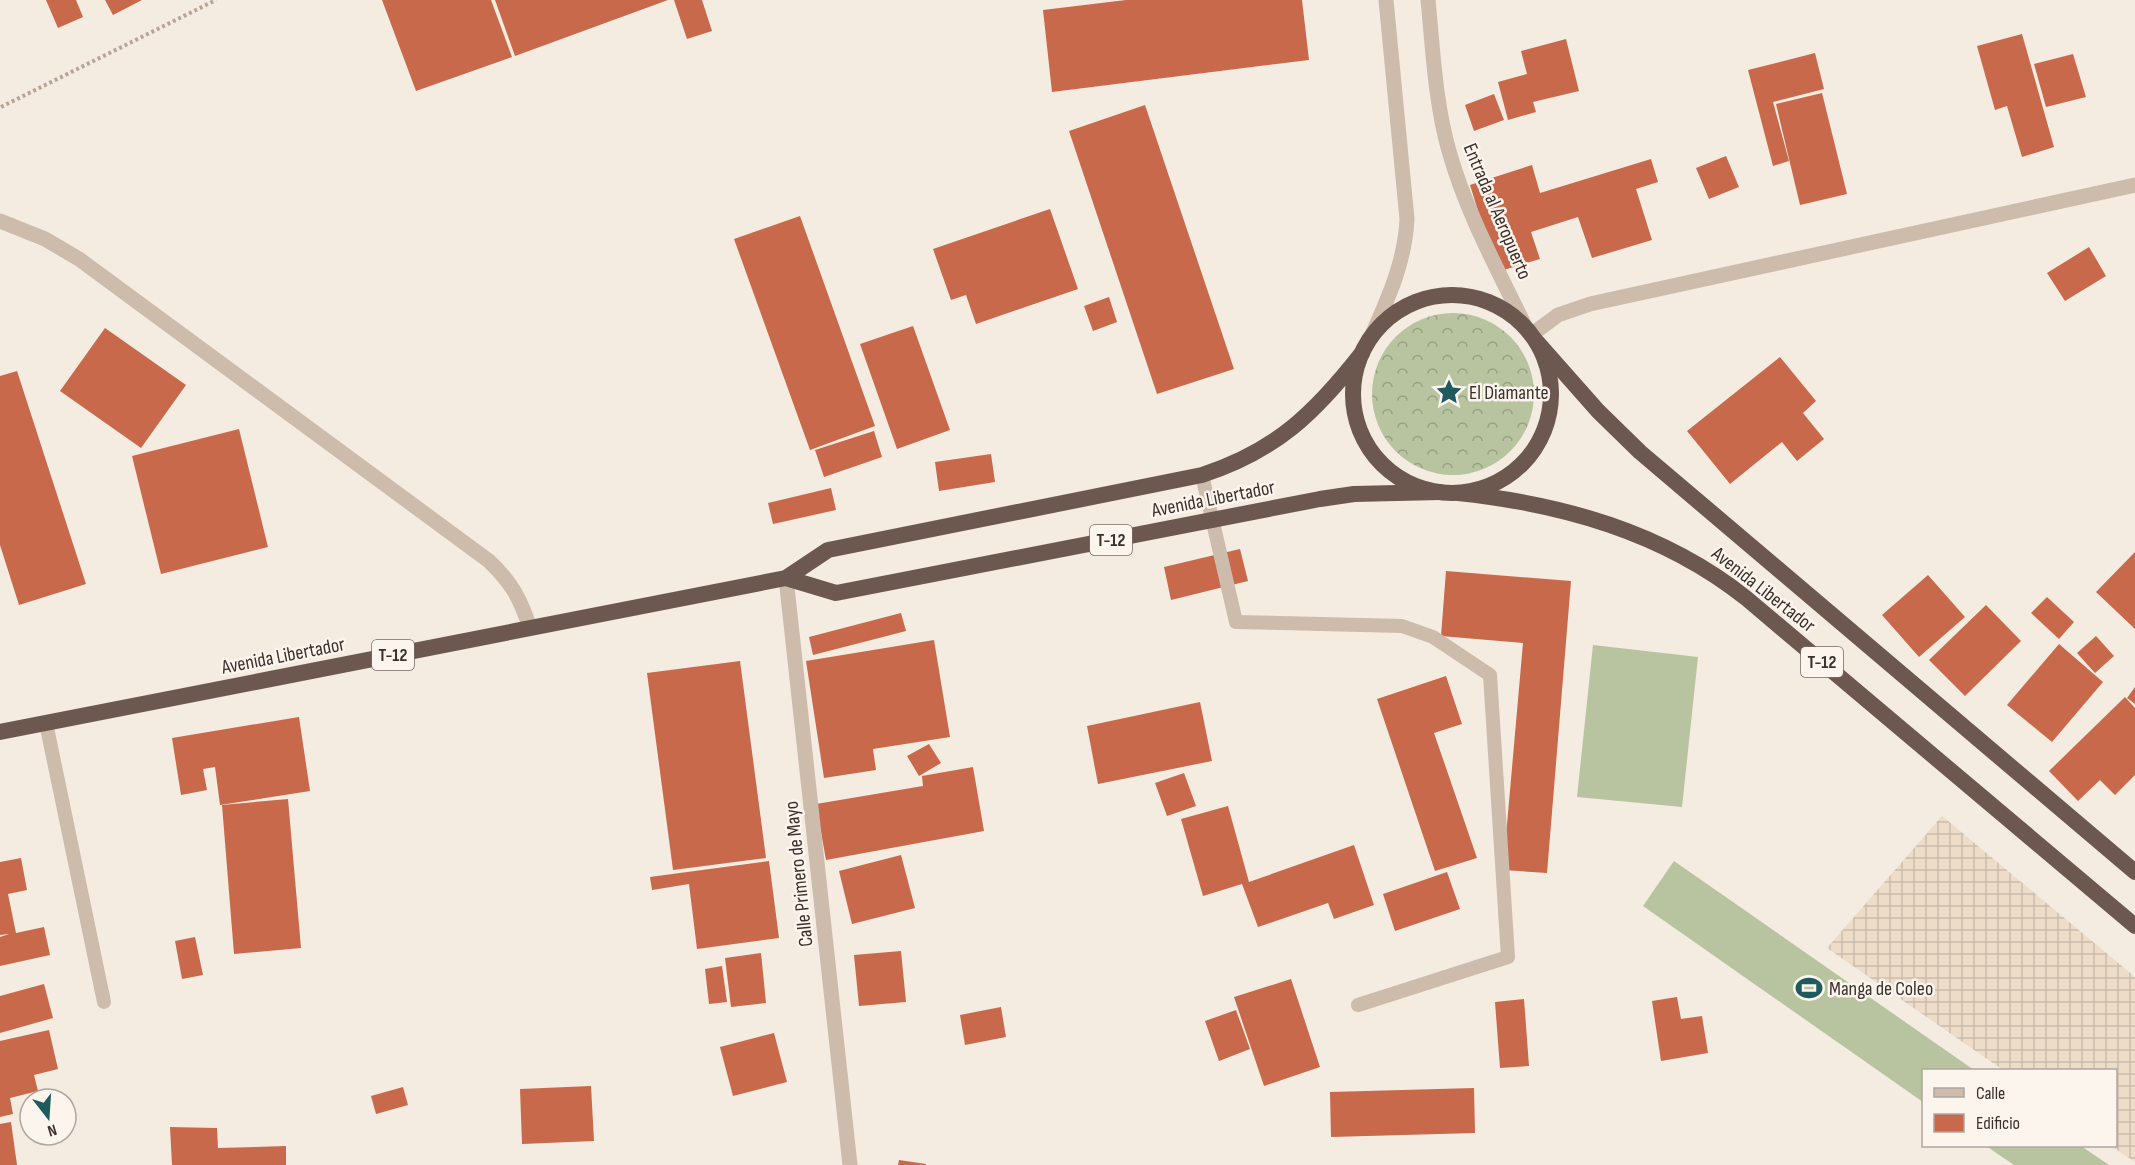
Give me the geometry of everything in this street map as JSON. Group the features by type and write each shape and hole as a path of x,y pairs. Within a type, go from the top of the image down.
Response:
{"highway":[{"name":"T-12","path":"1446,295 1464,296 1498,306 1531,335 1545,358 1551,401 1542,435 1533,451 1515,470 1500,480 1476,490 1458,493 1440,492 1414,486 1391,472 1372,453 1359,431 1352,396 1362,353 1382,324 1411,304 1446,295"},
{"name":"Avenida Libertador","path":"1531,335 1598,411 1640,452 2135,872"},
{"name":"Avenida Libertador","path":"0,732 786,578 828,550 1202,475 1254,454 1287,434 1331,393 1362,353"},
{"name":"Avenida Libertador","path":"786,578 836,593 1354,494 1440,492"},
{"name":"Avenida Libertador","path":"1458,493 1537,503 1578,514 1697,563 1746,598 2135,926"}],"street":[{"path":"1371,338 1399,269 1406,240 1407,219 1386,0"},
{"name":"Entrada al Aeropuerto","path":"1428,0 1440,111 1448,149 1477,226 1531,335"},
{"path":"1531,335 1558,315 1590,304 2135,185"},
{"path":"0,221 45,239 79,259 489,561 507,579 521,600 530,628"},
{"name":"Calle Primero de Mayo","path":"786,578 850,1165"}],"lane":[{"path":"1202,475 1236,622 1402,626 1433,637 1490,675 1508,957 1358,1005"},
{"path":"46,723 104,1002"}],"path":[{"path":"0,107 216,0"}],"green space":[{"path":"1453,313 1469,314 1484,319 1510,337 1528,363 1533,378 1533,410 1528,425 1510,451 1484,469 1469,474 1453,475 1437,474 1422,469 1396,451 1378,425 1373,410 1372,394 1373,378 1378,363 1396,337 1422,319 1437,314"},
{"path":"1593,645 1698,657 1682,807 1577,797"},
{"name":"Manga de Coleo","path":"1674,861 1973,1069 1922,1069 1922,1101 1643,906"},
{"path":"1987,1147 2082,1147 2109,1165 2014,1165"}],"shaded area":[{"path":"1942,816 2135,977 2135,1162 2112,1147 2117,1147 2117,1069 2002,1069 1827,948"}],"building":[{"path":"46,0 76,0 83,17 58,28"},
{"path":"105,0 142,0 113,15"},
{"path":"382,0 491,0 512,57 416,91"},
{"path":"495,0 668,0 515,56"},
{"path":"674,0 702,0 712,31 687,39"},
{"path":"1126,0 1302,0 1309,60 1052,92 1043,10"},
{"path":"2022,34 2054,147 2022,157 2007,106 1995,110 1977,46"},
{"path":"1566,39 1579,91 1533,102 1536,112 1508,120 1498,82 1527,74 1521,51"},
{"path":"1815,53 1824,89 1773,102 1789,161 1773,166 1748,70"},
{"path":"2073,54 2086,97 2046,107 2034,64"},
{"path":"1822,93 1847,194 1800,205 1776,104"},
{"path":"1494,94 1504,120 1474,131 1465,105"},
{"path":"1145,105 1234,369 1157,394 1069,131"},
{"path":"1726,156 1739,187 1709,199 1696,168"},
{"path":"1651,159 1658,182 1636,189 1652,240 1592,258 1578,217 1531,232 1540,259 1497,272 1470,185 1532,165 1540,193"},
{"path":"1050,209 1078,289 976,324 966,295 951,300 933,249"},
{"path":"800,216 875,426 810,450 734,239"},
{"path":"2089,247 2106,276 2065,301 2047,273"},
{"path":"1109,297 1117,322 1093,331 1084,306"},
{"path":"913,326 950,430 897,449 860,344"},
{"path":"105,328 186,385 141,448 60,391"},
{"path":"1780,357 1816,401 1803,413 1824,439 1797,461 1782,442 1730,484 1687,431"},
{"path":"17,371 86,584 19,605 0,545 0,376"},
{"path":"239,429 268,547 161,574 132,456"},
{"path":"874,431 882,457 824,477 815,450"},
{"path":"991,454 995,482 939,491 935,462"},
{"path":"831,488 836,510 773,524 768,503"},
{"path":"1240,549 1248,581 1171,600 1164,567"},
{"path":"2135,552 2135,629 2096,592"},
{"path":"1446,571 1571,581 1547,873 1503,870 1523,643 1441,636"},
{"path":"1928,575 1965,617 1919,657 1882,615"},
{"path":"2047,597 2074,622 2059,639 2031,613"},
{"path":"1986,605 2021,641 1965,696 1929,660"},
{"path":"901,613 906,631 813,655 809,637"},
{"path":"2096,636 2114,656 2095,673 2077,653"},
{"path":"934,640 950,737 873,749 876,770 824,778 806,661"},
{"path":"2059,644 2103,682 2052,742 2007,705"},
{"path":"740,661 766,858 673,870 647,673"},
{"path":"1446,676 1462,724 1434,733 1477,858 1435,871 1377,699"},
{"path":"2135,687 2135,704 2127,698"},
{"path":"2125,697 2135,708 2135,775 2115,795 2100,780 2078,801 2049,771"},
{"path":"1200,702 1212,761 1098,784 1087,726"},
{"path":"299,717 310,791 220,805 215,767 203,769 207,790 181,795 172,738"},
{"path":"929,744 941,763 919,776 907,756"},
{"path":"973,767 984,831 826,860 816,804 923,786 922,776"},
{"path":"1184,773 1196,806 1167,816 1155,783"},
{"path":"288,799 301,948 234,954 222,805"},
{"path":"1228,806 1249,882 1354,845 1374,905 1334,919 1328,903 1258,927 1242,884 1203,896 1181,819"},
{"path":"901,855 915,908 852,924 839,871"},
{"path":"21,858 27,890 8,894 16,933 44,927 50,955 0,966 0,937 9,934 0,935 0,862"},
{"path":"769,861 779,938 697,949 689,884 652,890 650,877"},
{"path":"1447,872 1460,909 1395,931 1383,894"},
{"path":"195,937 203,975 182,979 175,941"},
{"path":"901,951 906,1002 859,1006 854,955"},
{"path":"761,953 766,1003 731,1007 725,958"},
{"path":"722,966 727,1002 709,1004 705,969"},
{"path":"1291,979 1320,1067 1264,1086 1234,997"},
{"path":"44,984 53,1018 0,1033 0,996"},
{"path":"1677,997 1681,1019 1702,1016 1708,1053 1661,1061 1652,1001"},
{"path":"1524,999 1529,1066 1500,1068 1495,1002"},
{"path":"1001,1007 1006,1037 965,1045 960,1015"},
{"path":"1236,1010 1250,1049 1219,1061 1205,1021"},
{"path":"49,1030 58,1069 34,1075 37,1087 18,1087 18,1096 10,1098 13,1114 0,1117 0,1041"},
{"path":"774,1033 787,1082 733,1096 720,1047"},
{"path":"591,1086 594,1141 522,1144 520,1089"},
{"path":"403,1087 408,1105 376,1114 371,1096"},
{"path":"1474,1088 1475,1133 1331,1137 1330,1092"},
{"path":"11,1122 17,1165 0,1165 0,1124"},
{"path":"170,1127 217,1128 218,1148 286,1146 286,1165 172,1165"},
{"path":"899,1160 926,1164 926,1165 898,1165"}],"place":[{"name":"El Diamante","path":"1449,392"},
{"name":"Manga de Coleo","path":"1809,988"}]}
